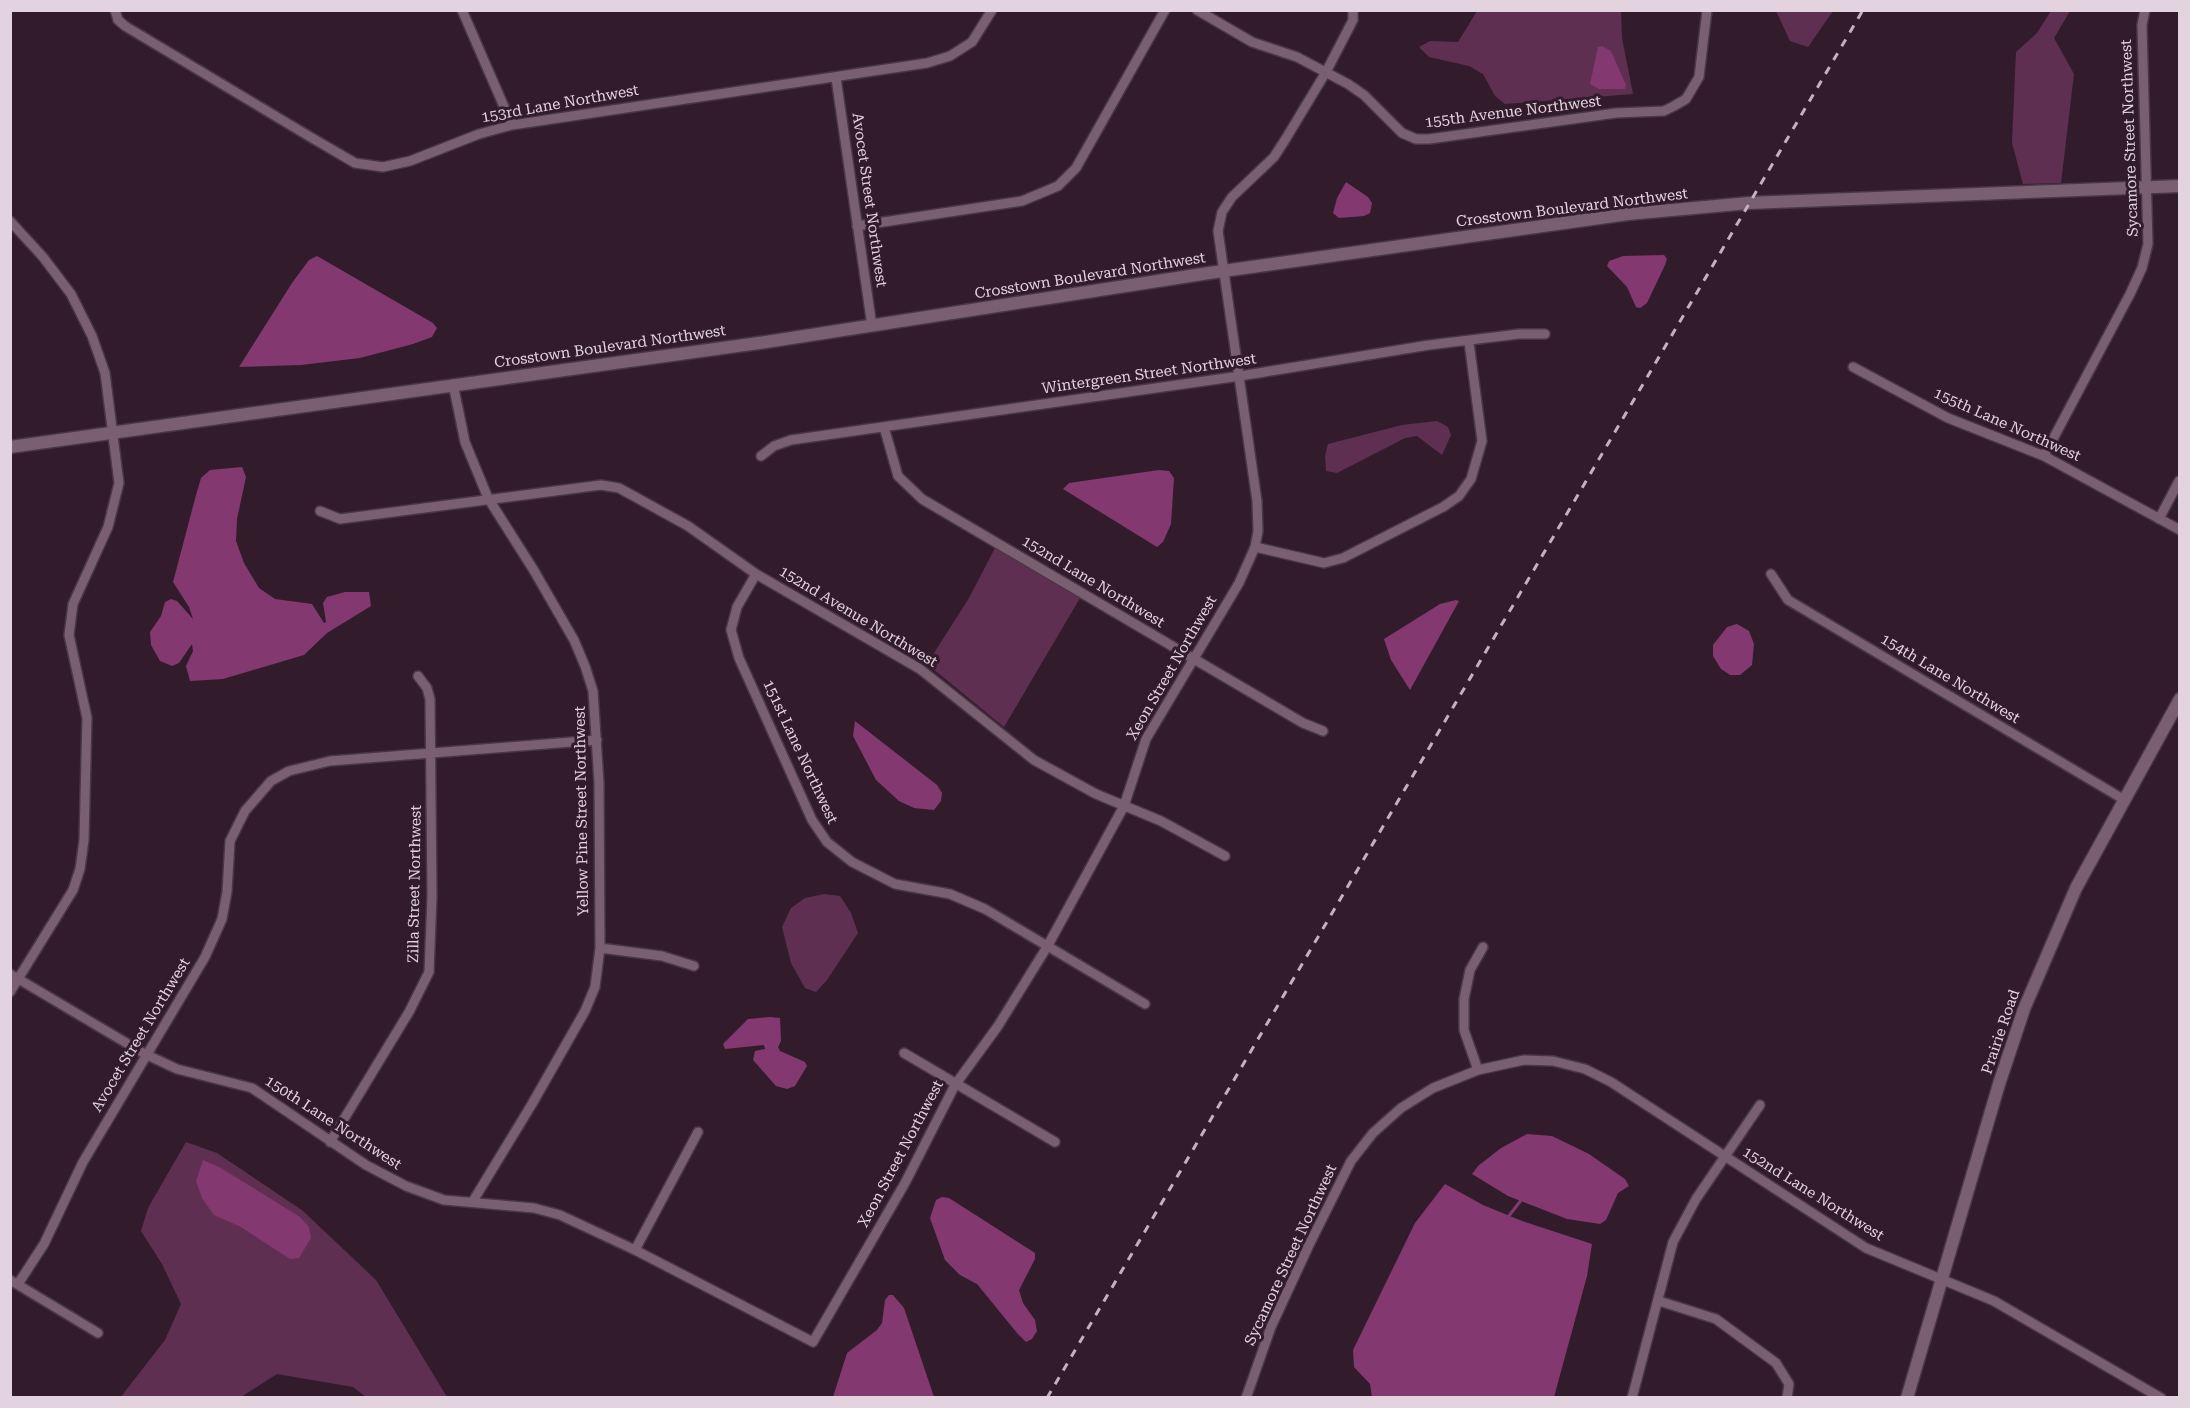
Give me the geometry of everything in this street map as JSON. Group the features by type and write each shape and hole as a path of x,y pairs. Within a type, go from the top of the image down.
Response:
{"street":[{"path":"462,10 512,125"},
{"name":"153rd Lane Northwest","path":"115,12 125,26 355,163 382,166 410,160 479,134 512,125 927,63 950,56 972,42 992,10"},
{"path":"857,225 1022,201 1058,186 1076,168 1165,10"},
{"name":"155th Avenue Northwest","path":"1197,10 1252,42 1297,57 1364,94 1402,133 1416,139 1449,137 1616,113 1664,111 1686,99 1699,77 1707,10"},
{"name":"Xeon Street Northwest","path":"813,1342 905,1183 935,1119 955,1085 999,1026 1047,947 1124,806 1146,739 1239,583 1255,547 1259,514 1218,231 1222,212 1238,190 1274,157 1326,72 1353,20 1353,10"},
{"name":"Sycamore Street Northwest","path":"2044,456 2142,268 2148,244 2142,25 2145,10"},
{"name":"Avocet Street Northwest","path":"836,78 872,326"},
{"name":"Crosstown Boulevard Northwest","path":"10,447 872,326 1222,271 1676,209 2180,186"},
{"path":"10,220 43,256 70,294 92,336 105,373 119,483 113,512 73,603 69,635 87,718 84,840 81,860 72,890 14,976 10,992"},
{"name":"Wintergreen Street Northwest","path":"761,456 774,446 790,440 1240,376 1429,345 1469,342 1519,334 1545,334"},
{"path":"1255,547 1306,561 1324,563 1443,507 1459,496 1471,479 1482,441 1469,342"},
{"name":"155th Lane Northwest","path":"1853,367 1948,418 2044,456 2180,530"},
{"name":"Yellow Pine Street Northwest","path":"453,384 465,442 488,498 574,640 593,691 597,740 600,948 595,987 585,1011 473,1201"},
{"name":"152nd Lane Northwest","path":"884,427 898,476 907,488 1303,723 1323,731"},
{"path":"2159,519 2179,481"},
{"name":"152nd Avenue Northwest","path":"488,498 601,485 619,488 688,526 756,574 920,669 1034,760 1124,806 1161,821 1225,856"},
{"path":"320,511 340,519 488,498"},
{"name":"151st Lane Northwest","path":"756,574 737,607 731,630 739,658 812,820 826,842 839,854 873,874 896,884 964,898 1144,1004"},
{"name":"154th Lane Northwest","path":"1771,574 1788,600 2123,799"},
{"name":"Zilla Street Northwest","path":"330,1142 409,1012 429,972 432,896 430,699 427,688 418,676"},
{"name":"Prairie Road","path":"1907,1398 2021,1016 2064,912 2123,799 2180,699"},
{"path":"430,753 597,740"},
{"name":"Avocet Street Northwest","path":"14,1282 44,1244 83,1162 145,1054 205,957 222,919 228,892 227,865 230,841 245,811 271,781 306,766 330,761 430,753"},
{"path":"1478,1070 1464,1030 1464,999 1470,970 1483,947"},
{"path":"600,948 662,956 694,966"},
{"name":"150th Lane Northwest","path":"14,976 145,1054 177,1068 252,1088 366,1165 406,1186 444,1200 534,1208 560,1215 635,1250 813,1342"},
{"path":"904,1053 1054,1142"},
{"name":"152nd Lane Northwest","path":"1478,1070 1524,1060 1553,1061 1585,1068 1611,1082 1866,1248 1994,1301 2161,1398"},
{"name":"Sycamore Street Northwest","path":"1246,1398 1271,1327 1351,1161 1373,1133 1401,1108 1432,1089 1478,1070"},
{"path":"1632,1398 1673,1242 1683,1221 1760,1105"},
{"path":"635,1250 698,1132"},
{"path":"14,1282 98,1333"},
{"path":"1659,1300 1716,1319 1776,1363 1789,1384 1787,1398"}],"shaded area":[{"path":"1776,10 1833,11 1808,47 1790,41"},
{"path":"1477,11 1621,11 1622,38 1633,94 1505,104 1495,96 1483,74 1469,66 1429,57 1419,47 1430,41 1458,42"},
{"path":"2051,11 2070,11 2054,38 2074,74 2061,183 2023,184 2012,143 2016,52 2037,33"},
{"path":"1602,46 1611,51 1626,85 1625,89 1599,89 1590,84 1598,47"},
{"path":"1346,182 1368,197 1372,203 1370,213 1364,216 1339,218 1333,213 1337,198"},
{"path":"1664,255 1667,259 1665,265 1647,303 1640,308 1636,307 1627,287 1607,266 1609,261 1623,256"},
{"path":"317,256 433,323 437,328 432,337 360,358 301,365 239,367 292,283 309,260"},
{"path":"1437,421 1448,427 1451,435 1442,455 1417,436 1405,438 1337,473 1326,471 1325,456 1328,444 1402,425"},
{"path":"242,467 246,477 237,519 236,541 244,563 259,588 275,599 312,604 324,623 326,622 323,603 327,597 345,592 369,592 371,606 327,633 304,655 223,679 190,681 186,666 193,651 192,644 179,663 172,666 160,661 151,645 150,632 161,616 165,602 171,599 177,601 193,619 189,607 173,582 201,478 210,470"},
{"path":"1159,470 1169,471 1174,478 1171,524 1163,542 1157,547 1063,489 1069,483"},
{"path":"995,548 1080,598 1004,727 927,664 969,598"},
{"path":"1459,601 1410,690 1391,660 1384,639 1440,604"},
{"path":"1737,624 1749,631 1754,644 1752,665 1740,675 1730,675 1721,669 1713,656 1713,645 1727,627"},
{"path":"855,721 937,785 942,793 941,801 934,810 914,808 899,801 876,780 853,736"},
{"path":"824,894 840,896 851,913 858,933 827,980 816,992 805,988 791,963 782,927 791,908 805,898"},
{"path":"780,1018 781,1041 778,1047 780,1051 805,1062 807,1066 795,1086 787,1089 776,1086 753,1060 755,1051 765,1049 764,1045 725,1049 723,1044 748,1019"},
{"path":"1527,1134 1552,1136 1589,1154 1625,1179 1629,1186 1618,1193 1606,1220 1600,1224 1567,1219 1508,1196 1472,1174 1478,1166 1501,1148"},
{"path":"186,1142 217,1153 303,1211 376,1280 447,1397 366,1397 353,1387 277,1374 241,1397 120,1398 165,1340 181,1304 162,1264 141,1231 148,1208"},
{"path":"203,1160 221,1168 300,1217 309,1227 311,1238 299,1258 290,1259 241,1227 214,1215 202,1198 196,1181"},
{"path":"1445,1184 1483,1205 1522,1221 1592,1244 1587,1276 1554,1397 1372,1397 1370,1384 1354,1367 1353,1350 1415,1223"},
{"path":"942,1197 949,1198 1035,1253 1035,1259 1019,1290 1023,1303 1035,1320 1037,1331 1032,1339 1026,1342 977,1284 960,1275 945,1260 930,1218 936,1200"},
{"path":"889,1295 893,1295 904,1308 934,1397 833,1397 847,1353 877,1330 882,1323 885,1300"}],"waterway":[{"path":"1508,1217 1522,1199"}],"railway":[{"path":"1047,1398 1863,10"}]}
